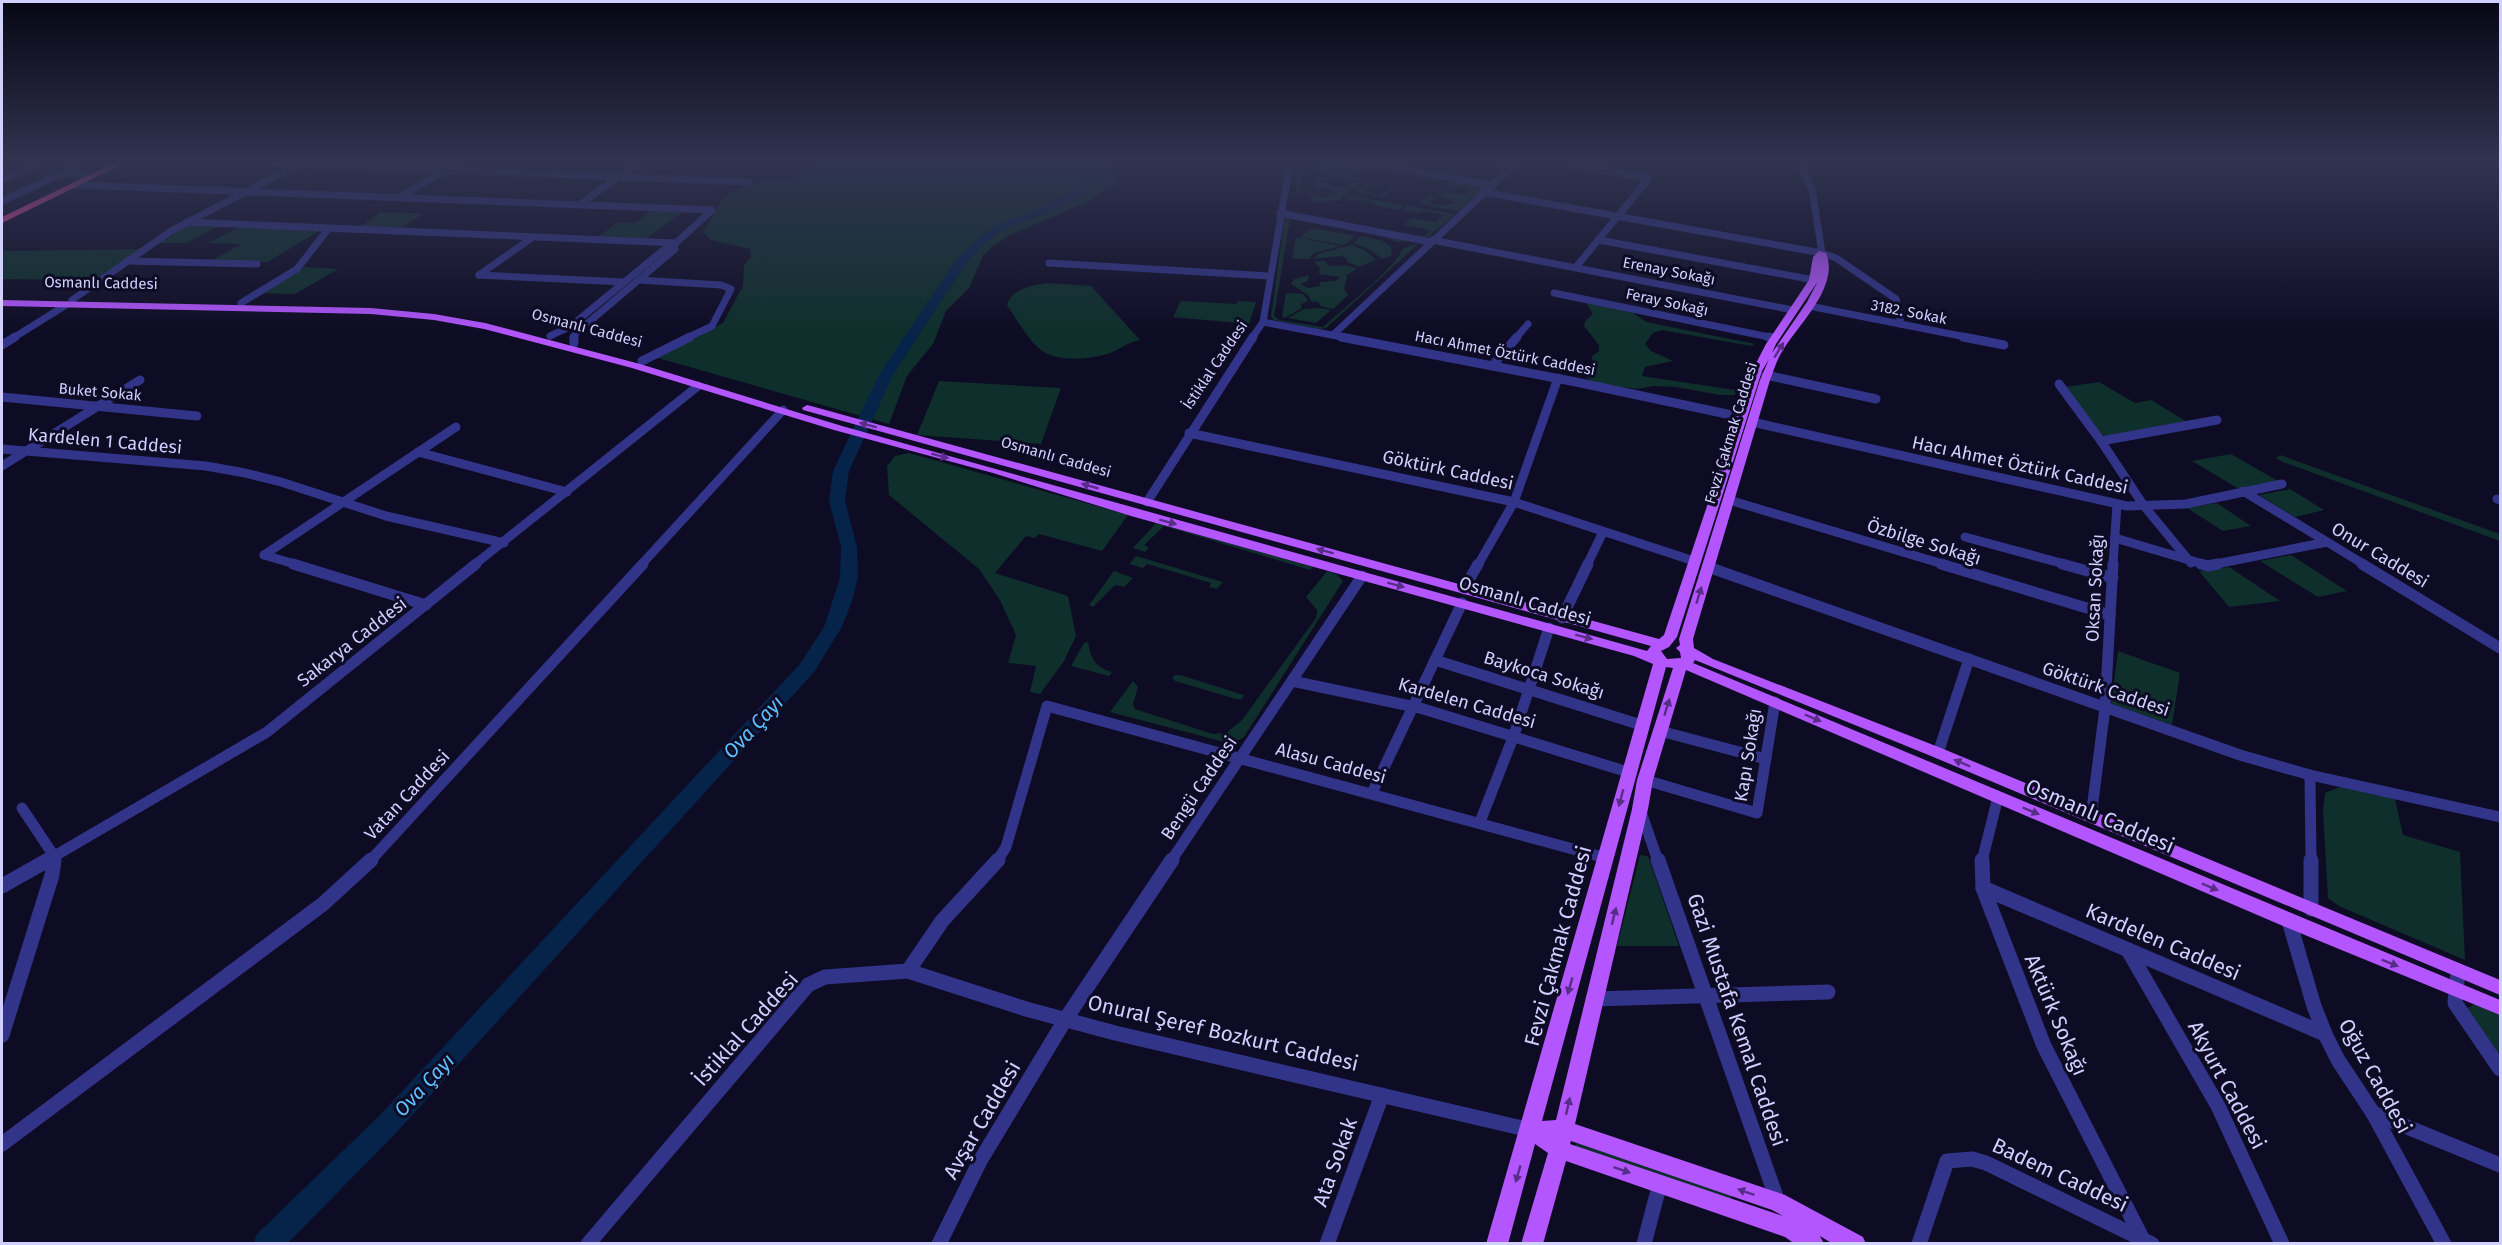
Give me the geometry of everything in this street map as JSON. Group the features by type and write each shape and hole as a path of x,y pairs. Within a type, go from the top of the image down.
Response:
{"main road":[{"name":"Fevzi Çakmak Caddesi","path":"1497,1244 1663,652 1694,561 1747,420 1766,375 1778,350 1809,306 1825,277 1827,260 1822,253 1817,257 1814,280 1774,338 1757,371 1747,420 1729,500 1686,639 1684,658 1645,780 1640,809 1560,1139 1532,1244"},
{"name":"Osmanlı Caddesi","path":"2,301 340,310 415,315 485,326 783,410 841,423"},
{"name":"Osmanlı Caddesi","path":"69,303 363,306 420,310 474,318 642,361 888,436 1147,502 1464,589 1562,618 1663,652"},
{"name":"Osmanlı Caddesi","path":"888,436 1135,513 1549,628 1663,652"},
{"path":"1135,513 1130,509 1132,505 1147,502"},
{"path":"1694,561 1708,567"},
{"path":"1676,645 1684,658 1670,664 1663,652 1676,645"},
{"name":"Osmanlı Caddesi","path":"1684,658 1702,671 2289,921 2500,1008"},
{"name":"Osmanlı Caddesi","path":"1684,658 1938,753 2500,988"},
{"name":"Onural Şeref Bozkurt Caddesi","path":"1530,1130 1778,1202 1855,1244"},
{"name":"Onural Şeref Bozkurt Caddesi","path":"1560,1139 1660,1183 1813,1244"}],"street":[{"path":"550,336 571,326 662,251 676,243 700,221"},
{"name":"İstiklal Caddesi","path":"1147,502 1263,322 1279,221"},
{"name":"Erenay Sokağı","path":"1324,221 1576,267 1793,310"},
{"path":"1333,335 1452,221"},
{"path":"1576,267 1615,221"},
{"path":"1647,221 1822,253 1836,258 1896,299 1901,324"},
{"name":"Fevzi Çakmak Caddesi","path":"1817,221 1822,253"},
{"path":"2,345 69,303 159,238 187,222 676,243"},
{"path":"241,303 297,269 328,228"},
{"path":"533,237 479,275 624,282"},
{"path":"1599,240 1814,280"},
{"path":"574,343 576,333 673,251 676,243"},
{"path":"127,261 257,264"},
{"path":"1049,263 1270,276"},
{"path":"639,280 728,285 732,289 712,326 642,361"},
{"name":"Feray Sokağı","path":"1554,293 1774,338"},
{"name":"3182. Sokak","path":"1809,306 2004,345"},
{"name":"Hacı Ahmet Öztürk Caddesi","path":"1263,322 1558,378 2117,504 2144,506 2188,503 2282,484"},
{"path":"1491,366 1528,324"},
{"path":"1766,375 1876,399"},
{"path":"1464,589 1514,502 1558,378"},
{"path":"2,466 140,380"},
{"path":"2059,384 2101,441 2144,506 2191,563"},
{"name":"Sakarya Caddesi","path":"2,886 251,742 504,543 698,386"},
{"name":"Buket Sokak","path":"2,397 196,416"},
{"name":"Vatan Caddesi","path":"2,1144 220,983 323,903 374,857 783,410"},
{"path":"2101,441 2217,420"},
{"path":"426,605 264,555 456,427"},
{"name":"Göktürk Caddesi","path":"1189,434 1514,502 1694,561"},
{"name":"Kardelen 1 Caddesi","path":"2,449 206,466 259,476 386,516 504,543"},
{"path":"418,452 567,492"},
{"name":"Onur Caddesi","path":"2243,491 2500,648"},
{"name":"Özbilge Sokağı","path":"1729,500 2110,615"},
{"name":"Oksan Sokağı","path":"2091,817 2104,708 2117,504"},
{"path":"1562,618 1603,532"},
{"path":"1965,537 2113,578"},
{"path":"2115,538 2191,563 2208,566 2327,542"},
{"name":"Göktürk Caddesi","path":"1708,567 2232,752 2310,775 2500,817"},
{"name":"Bengü Caddesi","path":"1065,1020 1362,576"},
{"path":"1372,793 1462,603"},
{"path":"1480,822 1514,735 1549,628"},
{"path":"1938,753 1969,659"},
{"name":"Baykoca Sokağı","path":"1435,660 1641,725"},
{"name":"Kardelen Caddesi","path":"1292,681 1359,692 1414,706 1628,772"},
{"name":"Kapı Sokağı","path":"1645,780 1757,813 1775,702"},
{"name":"Alasu Caddesi","path":"908,971 930,937 982,881 1006,847 1047,706 1606,858"},
{"path":"1660,731 1766,759"},
{"path":"2310,775 2311,909"},
{"name":"Aktürk Sokağı","path":"1998,797 1982,860 1983,888 2044,1046 2147,1241"},
{"path":"2,1035 52,875 54,856 22,808"},
{"name":"Gazi Mustafa Kemal Caddesi","path":"1640,809 1778,1202 1795,1236"},
{"name":"Kardelen Caddesi","path":"1983,888 2325,1034"},
{"name":"Oğuz Caddesi","path":"2289,921 2325,1034 2338,1060 2373,1113 2444,1244"},
{"name":"Akyurt Caddesi","path":"2128,950 2218,1106 2282,1244"},
{"name":"İstiklal Caddesi","path":"588,1244 808,985 825,977 908,971"},
{"name":"Onural Şeref Bozkurt Caddesi","path":"908,971 1065,1020 1530,1130"},
{"path":"2458,971 2455,1003 2500,1069"},
{"path":"1593,999 1708,998 1828,992"},
{"name":"Avşar Caddesi","path":"939,1244 980,1161 1065,1020"},
{"name":"Ata Sokak","path":"1331,1242 1382,1095"},
{"path":"2373,1113 2500,1165"},
{"name":"Badem Caddesi","path":"1918,1244 1947,1161 1972,1158 2147,1241"},
{"path":"1644,1244 1660,1183"}],"green space":[{"path":"368,221 412,221 401,228 361,226"},
{"path":"670,221 644,240 598,237 618,222"},
{"path":"710,221 1043,221 1008,236 983,256 969,288 946,311 933,344 907,376 889,424 658,358 723,323 743,286 744,265 751,257 750,249 711,240 703,232"},
{"path":"1284,221 1290,221 1274,316 1279,320 1323,327 1379,277 1398,257 1402,249 1419,243 1326,328 1320,329 1274,320 1271,317"},
{"path":"1302,221 1415,241 1396,242 1384,236"},
{"path":"1408,221 1447,221 1428,237 1420,235 1426,235 1431,230 1403,225"},
{"path":"188,225 218,226 186,243 159,243"},
{"path":"239,227 322,229 268,262 211,261 241,244 208,243"},
{"path":"1312,228 1355,236 1344,245 1300,237"},
{"path":"1361,236 1383,241 1391,247 1392,255 1382,259 1371,250 1353,243"},
{"path":"1296,237 1341,246 1314,253 1309,259 1292,259"},
{"path":"1352,245 1366,251 1376,260 1359,267 1340,256 1313,259 1318,254"},
{"path":"140,249 95,280 2,279 2,251"},
{"path":"1314,261 1326,261 1327,265 1357,269 1345,276 1347,277 1344,289 1348,295 1333,309 1311,301 1308,295 1291,284 1294,279 1309,275 1308,281 1301,284 1308,288 1320,286 1320,282 1335,281 1341,277 1319,274 1320,268"},
{"path":"305,267 338,269 295,294 262,293"},
{"path":"1048,283 1091,286 1140,340 1094,357 1056,357 1041,350 1027,335 1007,305 1013,295 1018,292"},
{"path":"1286,293 1303,294 1308,301 1301,304 1302,308 1285,318 1282,317"},
{"path":"1181,301 1236,304 1238,301 1256,302 1249,324 1173,317"},
{"path":"1589,303 1629,310 1646,322 1755,344 1751,346 1662,330 1653,333 1645,344 1651,351 1673,361 1645,367 1642,376 1737,392 1734,395 1720,395 1676,387 1653,386 1637,389 1593,383 1586,377 1593,370 1592,356 1599,351 1599,345 1584,326 1586,320 1593,314 1587,305"},
{"path":"1304,309 1331,310 1316,323 1288,318"},
{"path":"939,381 1061,388 1041,444 917,435"},
{"path":"2099,382 2135,403 2151,400 2189,423 2109,437 2098,434 2065,387"},
{"path":"909,453 1128,515 1102,551 1039,534 1035,538 1026,536 995,573 1068,596 1076,636 1064,661 1040,694 1030,692 1036,666 1008,663 1016,635 1000,600 979,569 889,495 887,466 895,456"},
{"path":"2231,454 2278,481 2239,489 2192,461"},
{"path":"2280,455 2500,534 2500,541 2283,462 2276,458"},
{"path":"2290,489 2324,510 2295,517 2259,495"},
{"path":"2217,503 2251,526 2223,531 2187,508"},
{"path":"1156,523 1313,567 1310,570 1164,526 1144,545 1149,548 1145,552 1133,548"},
{"path":"2291,555 2347,591 2318,597 2260,561"},
{"path":"1136,556 1223,582 1217,589 1209,587 1211,583 1147,564 1143,568 1129,564"},
{"path":"2229,567 2280,601 2229,607 2199,571"},
{"path":"1114,571 1133,578 1124,587 1115,585 1093,607 1089,605"},
{"path":"1327,571 1336,574 1343,581 1244,737 1232,744 1110,712 1133,681 1138,687 1133,704 1135,709 1213,734 1226,733 1242,720 1316,618 1317,610 1306,597"},
{"path":"1088,642 1095,662 1112,672 1109,676 1071,666 1084,643"},
{"path":"2118,651 2180,673 2172,725 2111,704"},
{"path":"1175,675 1244,695 1242,699 1236,699 1175,681 1172,678"},
{"path":"2340,787 2395,799 2403,835 2460,852 2465,960 2339,906 2328,898 2323,811 2325,793"},
{"path":"1640,855 1648,856 1679,946 1617,946"},
{"path":"2475,1004 2500,1014 2500,1059 2466,1009"},
{"path":"1576,1143 1732,1194 1730,1202 1574,1148"}],"waterway":[{"name":"Ova Çayı","path":"267,1244 389,1123 807,668 833,627 849,578 849,547 837,501 841,471 864,418 886,375 957,267 975,247 998,228 1016,221"}]}
